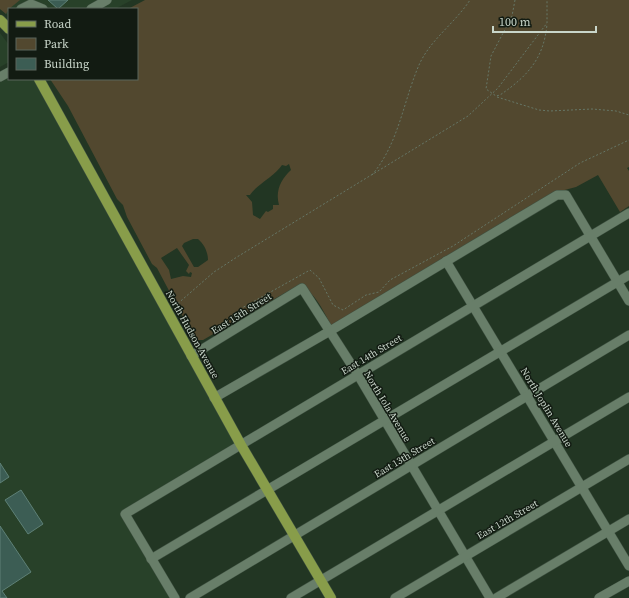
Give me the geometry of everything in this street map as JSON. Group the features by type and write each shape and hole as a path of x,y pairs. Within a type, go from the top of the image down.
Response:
{"main road":[{"name":"North Hudson Avenue","path":"40,80 240,445 331,598"}],"street":[{"path":"93,8 107,0"},
{"path":"23,8 31,4 41,8"},
{"path":"214,398 330,331 557,195 566,195 629,301"},
{"name":"East 14th Street","path":"151,559 124,514 629,214"},
{"name":"North Joplin Avenue","path":"446,261 629,566"},
{"path":"175,598 151,559 629,275"},
{"name":"North Iola Avenue","path":"302,288 358,375 490,598"},
{"name":"East 15th Street","path":"191,356 302,288"},
{"name":"East 13th Street","path":"190,598 629,335"},
{"path":"291,598 629,397"},
{"name":"East 12th Street","path":"395,598 583,488 629,459"},
{"path":"496,598 629,519"},
{"path":"599,598 629,580"}],"path":[{"path":"370,176 382,161 395,137 419,64 436,40 456,20 470,0"},
{"path":"515,0 512,16 491,56 486,89 492,95 519,105 545,110 592,109 616,111 629,115"},
{"path":"496,96 510,88 533,64 542,51 547,23 547,0"},
{"path":"167,313 214,272 468,116 492,95 547,23"},
{"path":"240,309 310,270 319,278 333,305 343,310 366,295 379,292 390,280 453,246 580,163 629,140"}],"shaded area":[{"path":"0,0 132,0 117,8 8,8 8,15 0,9"},
{"path":"0,33 8,44 8,63 0,67"},
{"path":"8,73 8,80 40,80 241,445 125,514 175,598 0,598 0,77"}],"green space":[{"path":"0,0 20,0 10,8 8,8 6,14 0,9"},
{"path":"145,0 629,0 629,167 627,168 629,171 629,206 620,212 598,175 576,187 557,192 332,327 314,297 303,288 297,286 203,340 197,340 193,336 157,268 152,264 127,217 123,205 117,199 68,106 51,80 138,80 138,8 130,8","holes":["289,164 291,170 284,177 278,190 279,205 273,205 273,209 268,212 266,211 260,219 253,215 252,202 246,195 250,195 282,165 286,166","193,239 198,239 202,243 207,254 208,260 198,267 194,267 182,246 184,243","177,248 189,265 186,271 189,274 190,272 192,273 191,277 183,276 171,279 169,270 161,258"]}],"building":[{"path":"48,0 68,0 59,8 57,8"},
{"path":"0,463 9,477 0,483"},
{"path":"21,490 43,524 28,534 5,500"},
{"path":"0,526 31,572 2,591 7,598 0,598"}]}
